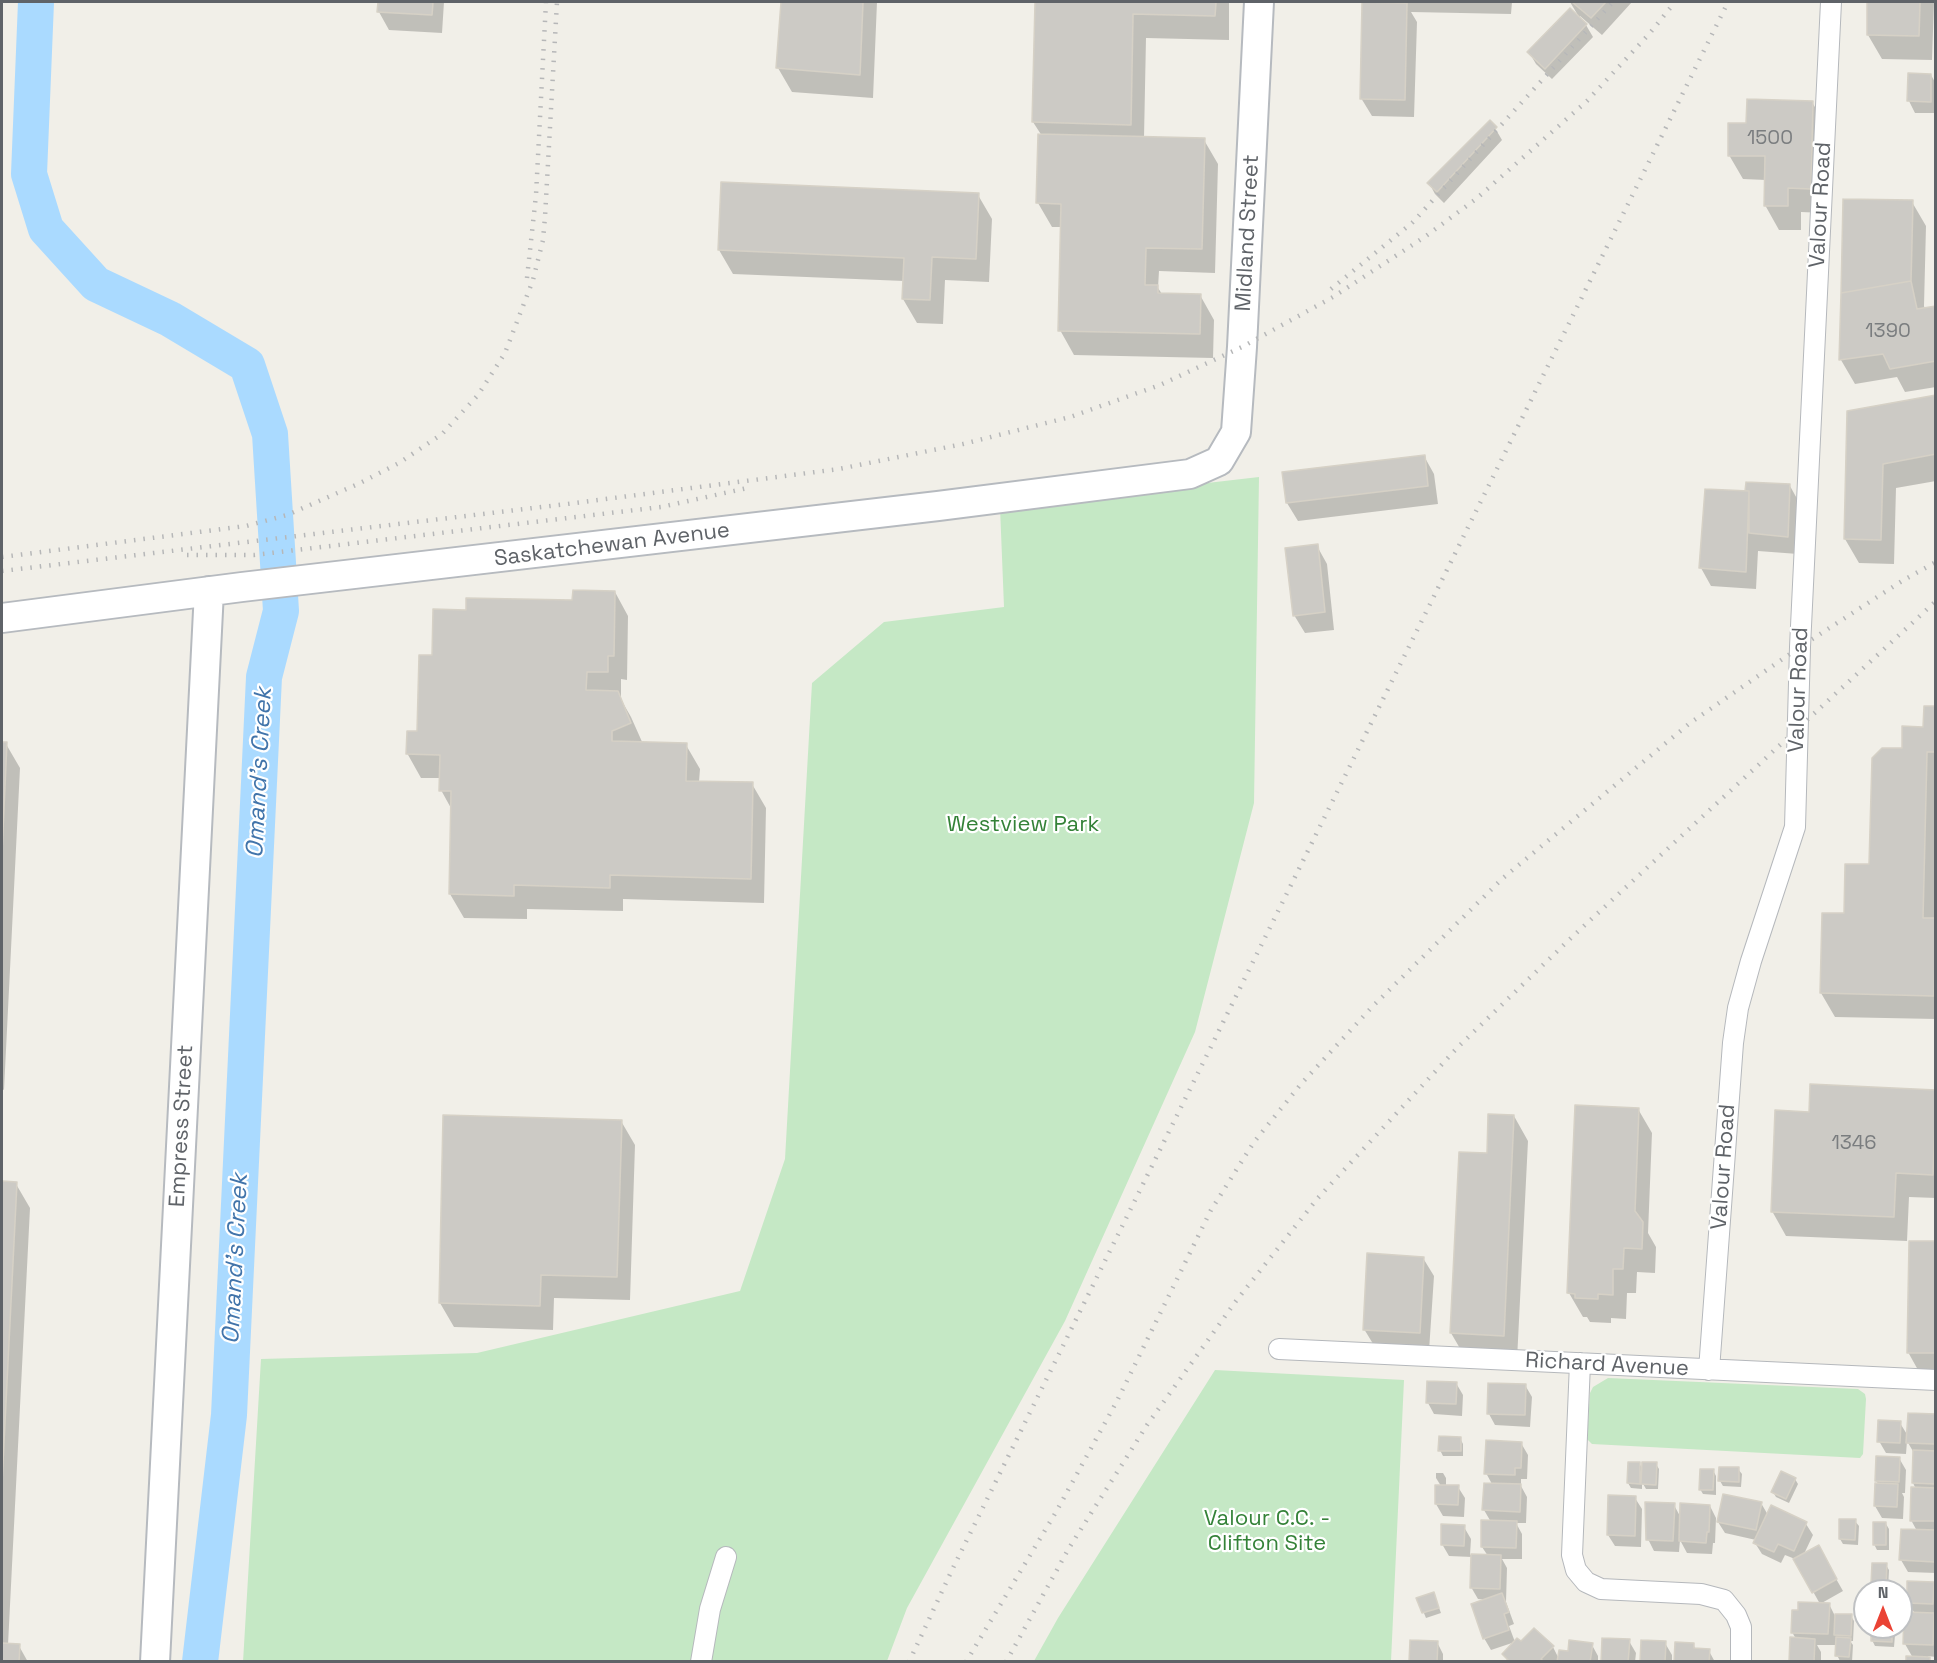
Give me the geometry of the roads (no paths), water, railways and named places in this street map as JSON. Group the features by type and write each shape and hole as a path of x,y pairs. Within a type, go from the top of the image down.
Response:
{"street":[{"name":"Midland Street","path":"1219,461 1236,432 1259,2"},
{"name":"Valour Road","path":"1709,1370 1733,1042 1738,1008 1795,827 1802,605 1831,2"},
{"name":"Saskatchewan Avenue","path":"2,618 242,587 1190,474 1219,461"},
{"name":"Empress Street","path":"155,1662 209,591"},
{"name":"Richard Avenue","path":"1279,1349 1935,1380"},
{"path":"1580,1363 1572,1555 1576,1570 1586,1582 1601,1589 1701,1594 1724,1600 1736,1615 1741,1628 1741,1662"},
{"path":"701,1662 710,1610 726,1557"}],"waterway":[{"name":"Omand's Creek","path":"36,2 29,174 46,229 96,284 170,319 247,365 270,434 281,611 264,677 229,1415 200,1662"}],"railway":[{"path":"527,278 536,195 546,2"},
{"path":"2,557 246,526 287,515 399,463 442,434 478,395 505,353 533,280 543,240 545,217 557,2"},
{"path":"1331,289 1413,222 1613,2"},
{"path":"2,571 567,504 839,469 963,444 1070,417 1160,385 1242,347 1333,297 1426,236 1476,199 1587,101 1650,33 1675,2"},
{"path":"909,1662 952,1570 1728,2"},
{"path":"187,555 254,555 661,507 752,487"},
{"path":"966,1662 1056,1512 1117,1401 1211,1210 1254,1142 1301,1084 1372,1007 1503,878 1690,723 1800,647 1902,581 1936,562"},
{"path":"1006,1662 1069,1548 1147,1425 1236,1301 1317,1199 1458,1047 1572,937 1936,601"}],"park label":[{"name":"Westview Park","path":"1023,825"},
{"name":"Valour C.C. - Clifton Site","path":"1267,1532"}]}
